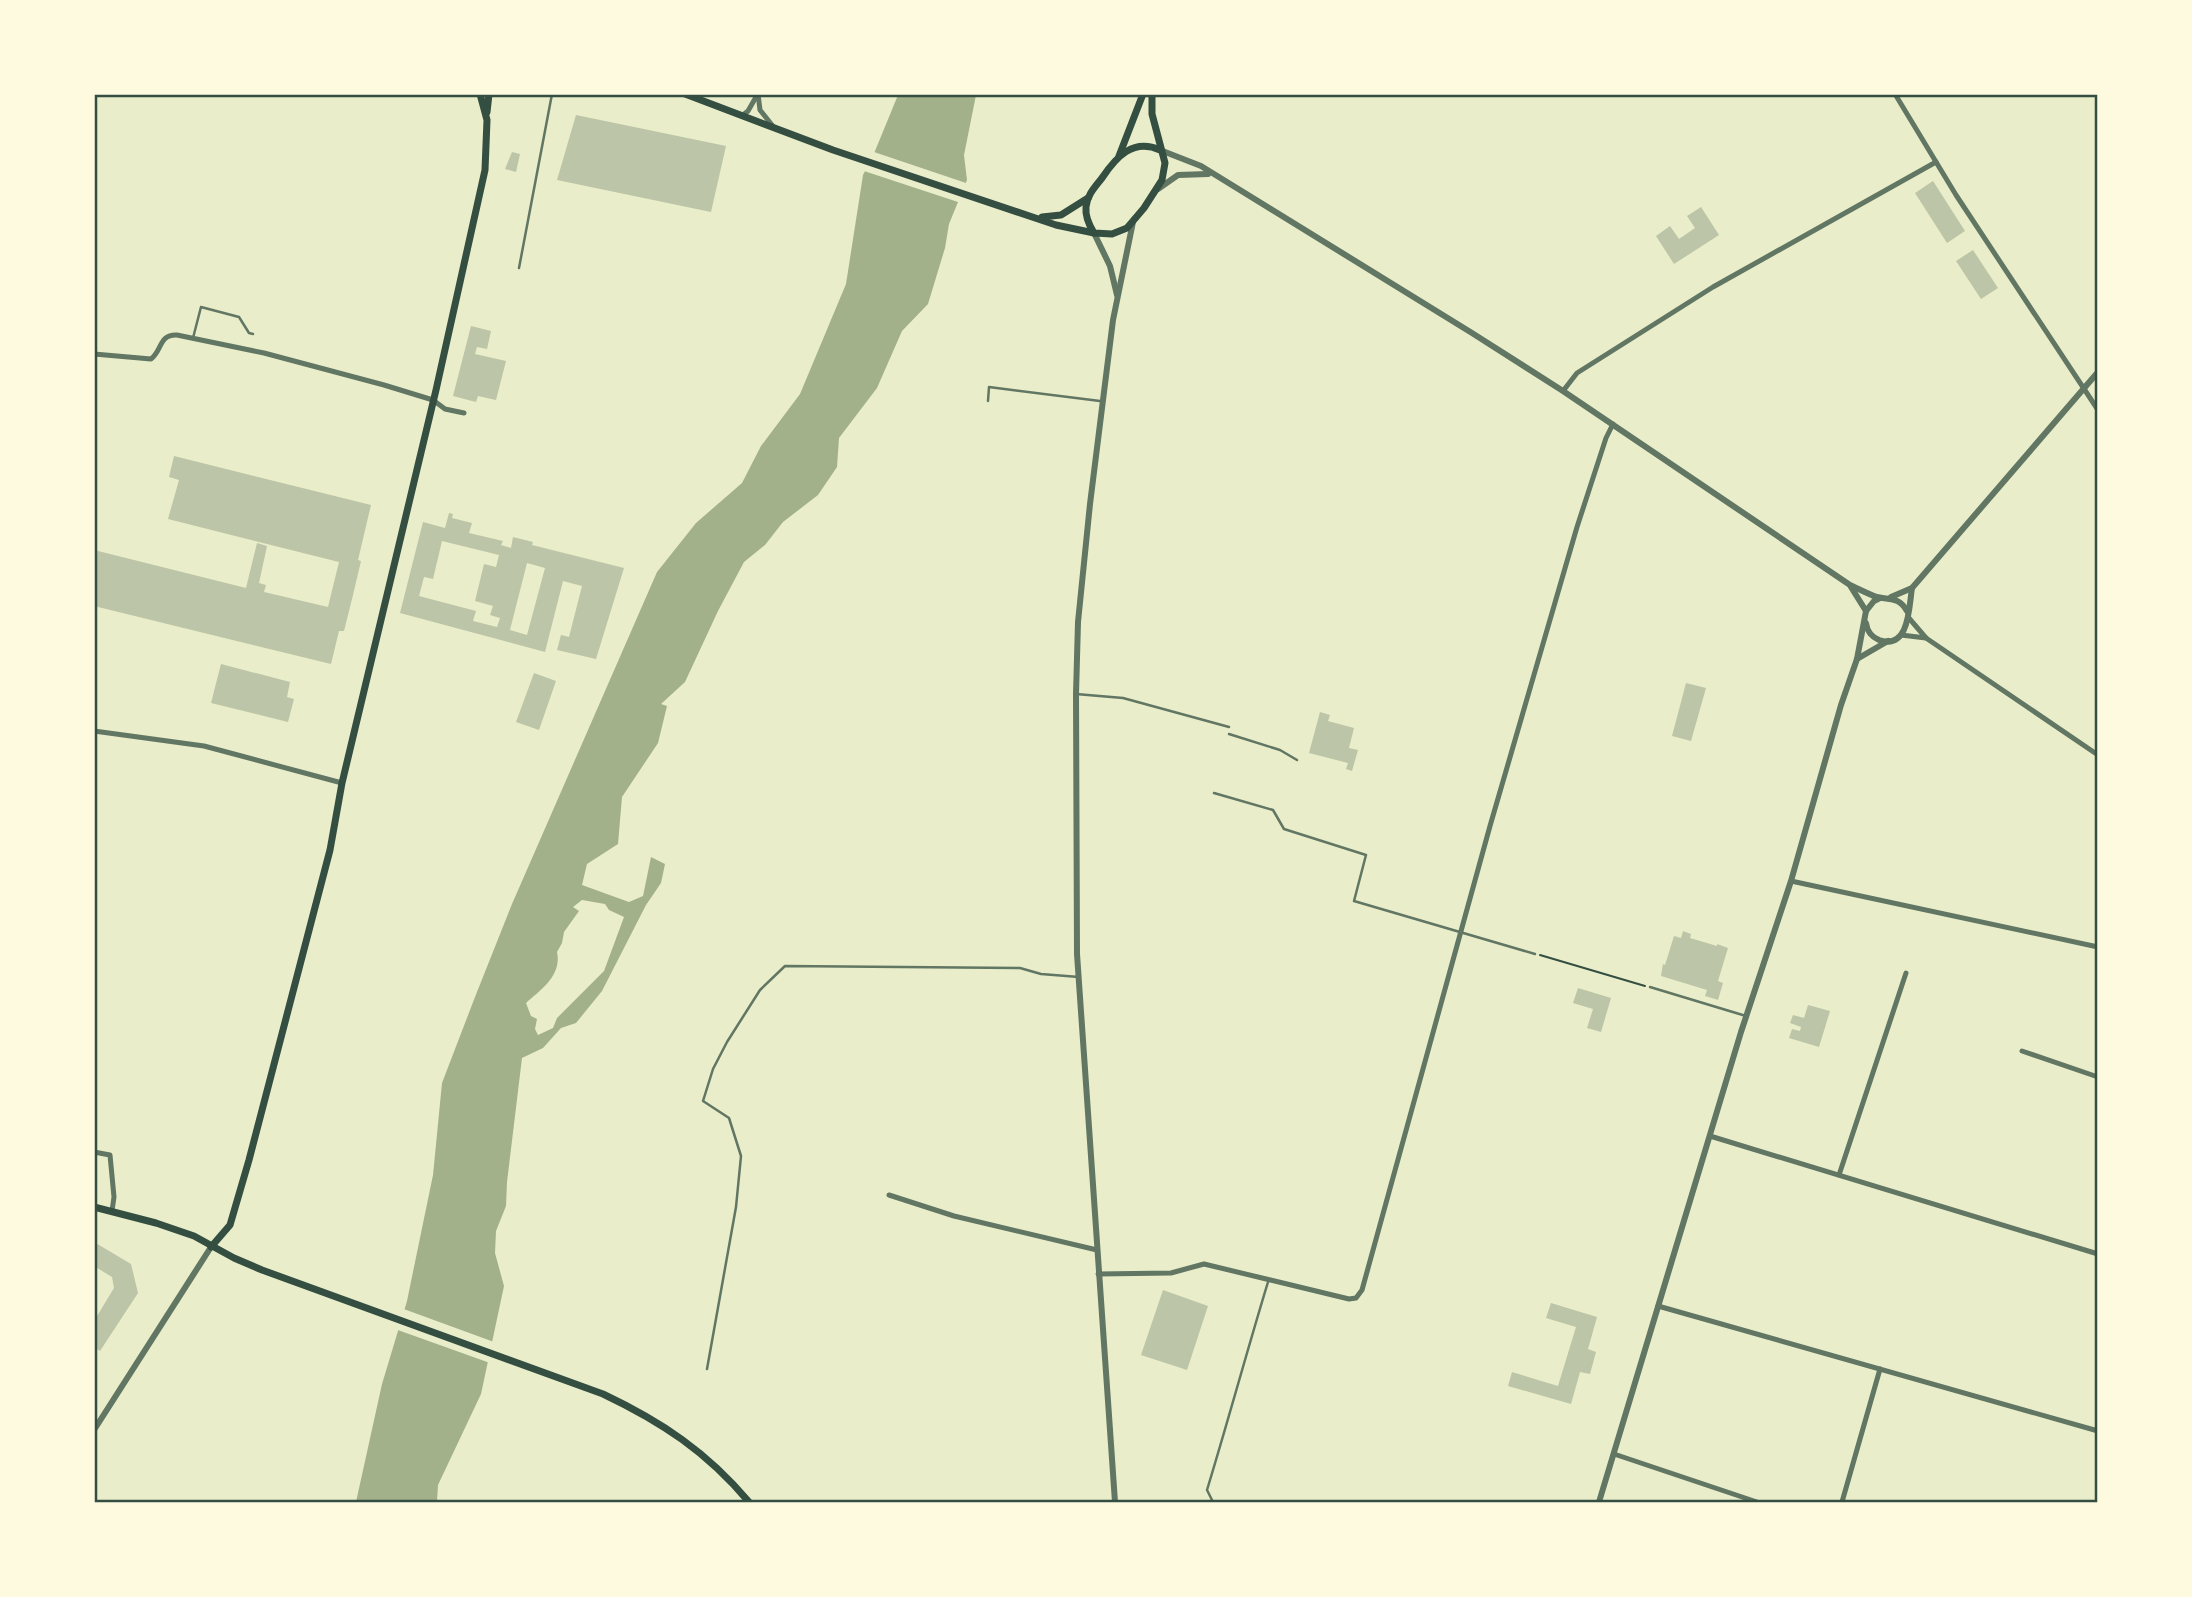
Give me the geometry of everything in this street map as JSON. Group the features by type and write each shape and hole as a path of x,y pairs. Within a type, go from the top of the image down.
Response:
{"main road":[{"path":"480,94 487,120"},
{"path":"211,1247 230,1225 330,850 342,783 485,170 489,94"},
{"path":"685,94 833,150 1067,228 1105,235 1118,233 1133,222 1158,189 1164,174 1165,163 1150,105 1152,94"},
{"path":"1037,217 1061,215 1088,198 1119,156 1143,94"},
{"path":"1119,156 1128,149 1141,145 1160,150"},
{"path":"1088,198 1087,217 1094,233"},
{"path":"94,1207 194,1236 234,1258 585,1387 643,1413 670,1429 716,1466 749,1503"}],"street":[{"path":"1895,94 2082,390 2098,410"},
{"path":"743,115 753,105 757,95"},
{"path":"757,95 757,103 763,116 781,131"},
{"path":"1160,150 1191,161 1292,220 1563,391 1850,585 1880,598"},
{"path":"1563,391 1577,373 1713,287 1936,162"},
{"path":"1158,189 1178,175 1212,174"},
{"path":"1115,1503 1079,977 1076,694 1080,600 1103,402 1117,297 1133,222"},
{"path":"1094,233 1112,271 1117,297"},
{"path":"94,354 151,359 156,355 162,340 167,336 177,335 264,353 433,400 445,409 464,413"},
{"path":"1599,1503 1746,1016 1791,881 1841,705 1857,659 1866,615 1874,601 1912,588 2098,372"},
{"path":"1098,1274 1171,1273 1204,1264 1349,1299 1356,1298 1362,1290 1490,826 1577,527 1613,424"},
{"path":"1850,585 1866,615 1867,629 1871,635 1888,641"},
{"path":"1901,635 1912,588"},
{"path":"1891,597 1899,600 1926,638 2098,755"},
{"path":"1857,659 1901,635 1926,638"},
{"path":"94,730 204,746 342,783"},
{"path":"1791,881 2098,947"},
{"path":"1839,1175 1906,973"},
{"path":"2022,1051 2098,1077"},
{"path":"1710,1136 2098,1254"},
{"path":"94,1152 110,1156 114,1197 112,1211"},
{"path":"889,1195 942,1213 1097,1250"},
{"path":"94,1430 211,1247"},
{"path":"1658,1306 2098,1431"},
{"path":"1842,1503 1880,1369"},
{"path":"1614,1454 1757,1503"}],"lane":[{"path":"519,268 552,94"},
{"path":"193,338 201,307 239,317 249,333 253,334"},
{"path":"988,401 989,387 1103,402"},
{"path":"1076,694 1123,698 1229,727"},
{"path":"1228,734 1280,750 1297,760"},
{"path":"1214,793 1273,810 1284,829 1366,855 1354,901 1535,954"},
{"path":"707,1370 736,1207 741,1156 729,1118 703,1101 722,1051 760,990 786,966 1020,968 1041,974 1079,977"},
{"path":"1650,988 1746,1016"},
{"path":"1213,1503 1207,1490 1269,1279"}],"path":[{"path":"1535,954 1650,988"}],"shaded area":[{"path":"898,95 976,95 964,155 967,180 949,224 945,248 928,304 902,331 877,388 839,438 837,467 818,495 783,522 765,545 744,562 685,682 661,704 667,706 658,743 622,797 618,844 587,864 582,885 629,902 643,896 651,857 665,864 661,883 646,905 602,991 576,1023 561,1028 543,1048 522,1058 506,1206 496,1231 495,1253 504,1286 481,1394 438,1485 437,1502 356,1502 382,1384 407,1301 433,1175 442,1083 475,997 512,904 657,572 696,523 742,483 761,446 800,394 846,284 863,175","holes":["582,900 605,904 609,910 624,917 604,971 557,1018 553,1028 538,1035 535,1029 537,1019 531,1016 526,1003 554,975 557,952 564,932 579,911 573,907"]}],"pier":[{"path":"871,151 969,184 961,203 861,170"},
{"path":"401,1308 494,1342 490,1363 395,1329"}],"building":[{"path":"576,115 726,146 711,212 557,180"},
{"path":"512,152 520,154 516,172 505,169"},
{"path":"1933,181 1965,231 1947,243 1915,193"},
{"path":"1701,207 1719,235 1674,264 1656,236 1670,226 1679,239 1695,228 1687,216"},
{"path":"1973,250 1998,288 1981,299 1956,261"},
{"path":"471,326 491,331 487,349 477,347 475,354 506,361 496,400 478,396 476,402 453,396"},
{"path":"174,456 371,505 344,631 339,631 331,664 94,606 94,550 246,588 257,543 267,546 259,583 266,585 264,592 328,607 339,562 168,519 179,480 169,477"},
{"path":"449,513 453,514 452,518 472,523 469,533 503,541 501,545 511,548 513,537 533,542 532,545 624,568 596,659 557,650 561,635 569,637 582,586 563,581 545,652 400,613 423,522 445,528","holes":["442,541 499,555 496,567 484,564 475,601 493,606 490,615 500,618 497,627 473,621 476,611 419,596 424,577 433,579","527,563 545,568 527,635 510,630"]},
{"path":"221,664 290,682 287,697 294,699 288,722 211,703"},
{"path":"534,673 556,681 539,730 516,722"},
{"path":"1686,683 1706,688 1691,741 1672,736"},
{"path":"1320,712 1330,715 1328,721 1354,728 1349,748 1358,750 1352,771 1346,769 1348,763 1309,753"},
{"path":"1683,931 1691,934 1690,938 1728,948 1718,981 1723,983 1718,1000 1705,996 1707,990 1661,976 1674,936 1681,938"},
{"path":"1578,988 1611,998 1601,1032 1587,1028 1593,1009 1573,1003"},
{"path":"1808,1005 1830,1011 1819,1047 1789,1038 1792,1029 1800,1031 1801,1027 1790,1023 1793,1015 1804,1018"},
{"path":"94,1242 131,1264 138,1293 100,1351 94,1347 94,1321 114,1288 112,1277 94,1266"},
{"path":"1163,1290 1208,1306 1187,1370 1141,1355"},
{"path":"1551,1303 1597,1317 1588,1349 1596,1352 1590,1374 1580,1372 1571,1404 1508,1386 1512,1372 1558,1386 1576,1327 1546,1318"}]}
